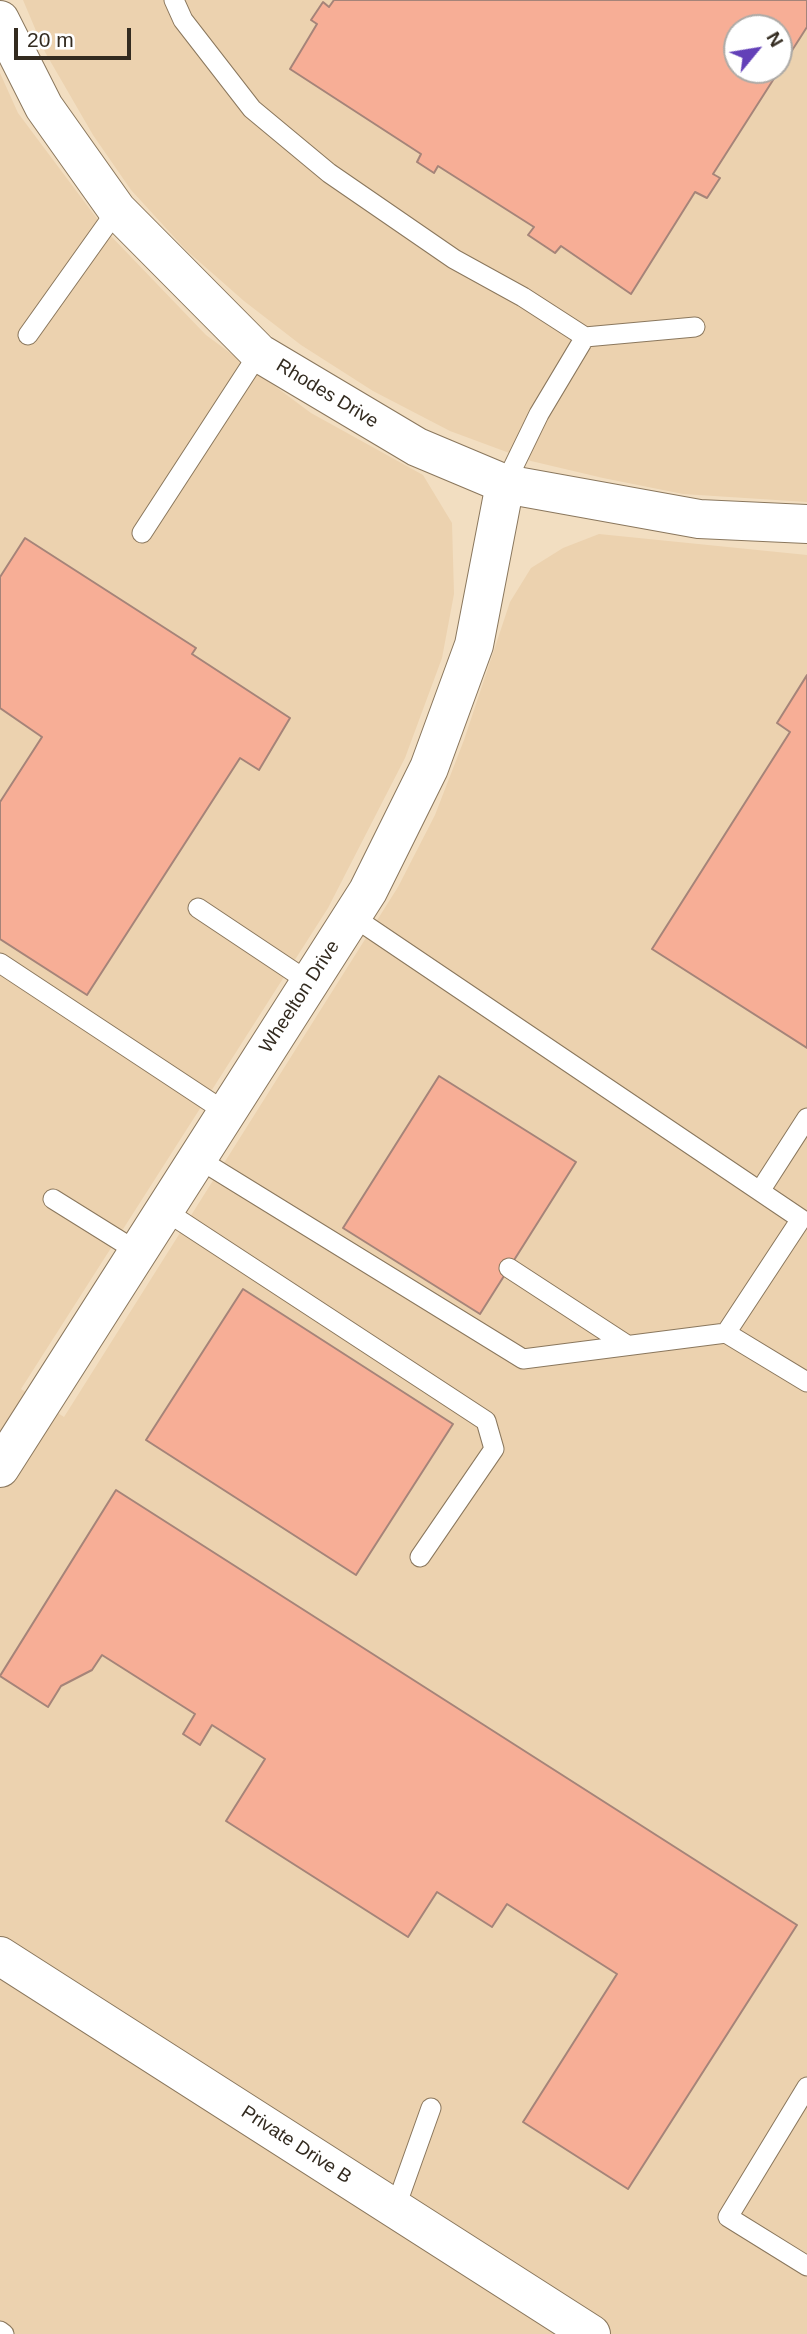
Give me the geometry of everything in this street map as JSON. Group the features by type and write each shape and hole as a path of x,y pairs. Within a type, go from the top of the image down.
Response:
{"street":[{"name":"Rhodes Drive","path":"0,20 44,107 117,210 259,353 417,447 505,484 699,519 807,524"},
{"name":"Wheelton Drive","path":"0,1468 368,891 429,768 474,645 505,484"},
{"name":"Private Drive B","path":"0,1956 591,2334"}],"lane":[{"path":"174,0 183,20 252,108 329,173 454,259 523,297 585,337 695,327"},
{"path":"28,335 117,210"},
{"path":"505,484 539,414 585,337"},
{"path":"142,533 259,353"},
{"path":"198,908 309,982"},
{"path":"352,916 802,1219 726,1333"},
{"path":"0,963 227,1113"},
{"path":"760,1191 807,1118"},
{"path":"197,1158 523,1359 726,1333 807,1382"},
{"path":"53,1199 138,1252"},
{"path":"164,1210 486,1421 494,1449 420,1558"},
{"path":"509,1268 627,1345"},
{"path":"807,2087 728,2217 807,2266"},
{"path":"395,2209 430,2108"}],"shaded area":[{"path":"23,0 807,0 807,502 683,494 531,461 450,431 373,391 301,345 244,301 186,250 131,190 93,135 45,52"},
{"path":"0,73 18,113 107,232 206,335 311,413 423,475 452,523 454,594 442,658 405,758 328,908 21,1389 64,1417 398,887 435,815 464,740 510,602 531,568 563,548 599,534 807,555 807,2334 0,2334"}],"building":[{"path":"334,0 807,0 807,27 793,49 793,14 723,14 723,84 771,84 713,174 720,178 707,198 695,192 631,294 561,246 555,253 528,235 534,227 438,166 434,173 417,162 421,154 290,69 317,24 311,20 323,2 329,7"},
{"path":"25,538 196,648 192,654 290,718 259,770 240,758 87,995 0,939 0,802 42,737 0,708 0,577"},
{"path":"807,675 807,1048 652,949 790,732 777,723"},
{"path":"439,1076 576,1162 480,1314 343,1228"},
{"path":"243,1289 453,1424 356,1575 146,1440"},
{"path":"116,1490 797,1925 628,2189 523,2122 617,1974 507,1904 492,1927 437,1892 408,1937 226,1821 265,1759 212,1725 200,1745 183,1734 195,1714 102,1655 92,1670 61,1686 48,1707 0,1676"}]}
